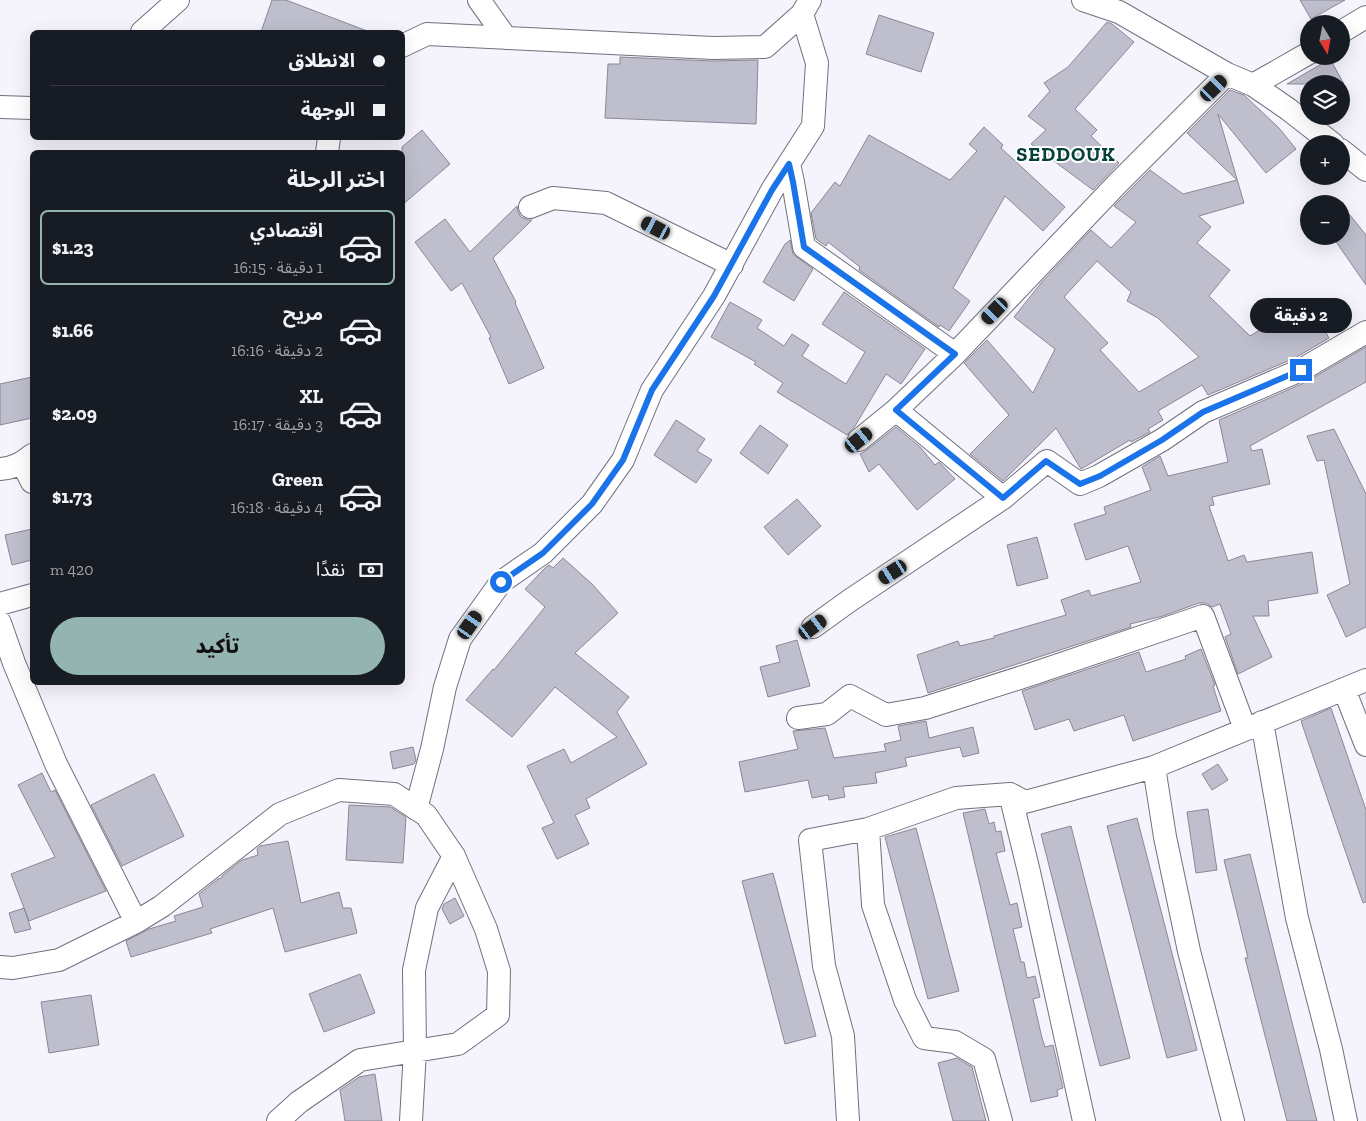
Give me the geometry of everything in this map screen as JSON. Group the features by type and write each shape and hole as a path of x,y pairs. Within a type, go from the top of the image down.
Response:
{"street":[{"path":"144,30 178,0"},
{"path":"479,0 506,38"},
{"path":"1083,0 1119,12 1227,74 1254,85 1288,108 1322,135"},
{"path":"405,45 428,34 713,48 765,47 806,7"},
{"path":"416,809 432,749 445,687 460,639 501,582 543,553 592,504 623,460 652,390 714,296 772,190 813,126 817,63 806,7"},
{"path":"1350,27 1366,17"},
{"path":"1254,85 1300,58"},
{"path":"859,440 896,410 955,354 1117,184 1227,74"},
{"path":"0,107 30,108"},
{"path":"1350,157 1366,170"},
{"path":"789,164 804,247 955,354"},
{"path":"530,207 553,198 606,203 732,265"},
{"path":"813,627 1003,498 1046,461 1080,484 1100,476 1162,440 1203,412 1301,370 1366,332"},
{"path":"896,410 1003,498"},
{"path":"0,469 29,467"},
{"path":"0,604 30,596"},
{"path":"798,718 827,714 850,696 886,715 925,708 1203,616 1254,726 1297,918 1346,1121"},
{"path":"0,622 14,663 56,764 136,922"},
{"path":"848,1121 843,1036 824,966 810,840 868,830 956,798 1010,794 1025,802 1154,767 1366,680"},
{"path":"1344,689 1366,745"},
{"path":"1154,767 1165,837 1188,951 1233,1121"},
{"path":"0,967 13,968 60,960 136,922 162,906 280,814 339,790 394,794 426,815 454,856 486,929 500,971 498,1015 458,1044 360,1060 299,1102 278,1121"},
{"path":"1010,794 1084,1121"},
{"path":"868,830 873,905 905,1000 924,1038 955,1042 984,1059 1001,1121"},
{"path":"412,1121 415,1050 414,970 427,908 454,856"}],"building":[{"path":"272,0 286,0 364,30 262,30"},
{"path":"1300,0 1345,0 1318,15 1309,15"},
{"path":"879,15 934,33 921,72 866,54"},
{"path":"1107,22 1134,42 1075,109 1097,130 1091,136 1119,163 1093,190 1031,144 1046,130 1028,116 1050,91 1044,83 1068,67"},
{"path":"620,57 712,61 758,60 756,124 605,118 608,64 620,64"},
{"path":"1320,65 1333,65 1339,75 1302,75"},
{"path":"1300,76 1300,84 1287,84"},
{"path":"1230,90 1244,95 1279,128 1296,149 1266,173 1218,114 1244,203 1199,216 1211,227 1197,243 1230,270 1209,296 1250,336 1307,301 1329,338 1295,358 1208,395 1202,385 1158,411 1163,420 1148,429 1150,432 1131,442 1130,440 1081,469 1056,428 1003,481 970,454 1009,415 964,363 987,340 1033,393 1055,349 1014,317 1041,283 1091,230 1111,248 1136,222 1114,206 1150,170 1183,194 1237,180 1187,133","holes":["1097,261 1131,292 1127,301 1158,318 1199,357 1139,392 1100,350 1108,343 1064,297"]},
{"path":"984,127 1003,145 1001,148 1065,207 1043,231 1005,196 953,288 970,301 949,331 940,325 939,327 859,270 860,267 828,242 826,246 816,239 811,213 835,182 840,186 869,135 950,180 977,151 969,144"},
{"path":"422,130 450,164 405,202 405,150 402,150 402,147"},
{"path":"517,206 521,217 532,220 493,258 516,302 544,368 509,384 489,338 491,337 462,283 451,291 415,242 445,219 470,252"},
{"path":"1350,215 1366,235 1366,285 1338,245 1350,245"},
{"path":"790,240 793,254 813,269 794,301 763,282 785,244"},
{"path":"844,292 925,349 901,384 886,374 855,426 847,435 777,392 783,383 754,364 756,362 711,337 730,302 762,320 757,328 784,346 792,334 809,345 802,356 846,384 865,352 822,324"},
{"path":"1366,347 1366,382 1250,446 1252,451 1262,449 1270,484 1212,497 1214,505 1209,506 1228,561 1244,555 1247,562 1312,552 1318,593 1268,601 1269,616 1253,616 1272,657 1238,674 1225,637 1231,634 1220,604 1212,607 1206,603 1199,603 1163,616 1130,624 1131,627 928,693 917,655 958,641 960,646 994,638 994,636 1066,615 1061,600 1089,590 1091,596 1141,582 1128,546 1086,560 1074,524 1106,514 1104,507 1151,490 1142,467 1160,456 1168,476 1228,462 1219,420 1306,382"},
{"path":"30,377 30,418 0,425 0,384"},
{"path":"676,420 705,439 697,451 712,460 696,483 654,455"},
{"path":"760,425 788,445 768,474 740,453"},
{"path":"896,427 920,447 935,465 939,462 955,479 917,510 879,464 869,472 860,454"},
{"path":"1334,429 1366,494 1366,627 1346,637 1327,595 1350,584 1324,460 1317,461 1307,436"},
{"path":"797,499 821,526 788,555 764,527"},
{"path":"30,529 30,560 12,565 5,535"},
{"path":"1037,537 1048,578 1017,586 1007,545"},
{"path":"563,558 592,584 618,613 575,653 629,697 617,712 647,764 586,799 590,808 575,815 589,844 557,859 542,828 554,823 527,766 564,749 571,763 617,737 555,687 512,737 466,700 494,670 545,607 525,589 545,568 549,565 553,568"},
{"path":"797,640 810,686 768,697 760,667 780,662 776,646"},
{"path":"1201,649 1215,685 1213,686 1221,711 1133,741 1124,715 1074,731 1069,719 1035,730 1022,691 1139,652 1146,672 1186,659 1185,656"},
{"path":"1331,708 1366,810 1366,902 1363,903 1301,721"},
{"path":"926,721 929,738 973,727 979,753 963,757 960,747 905,758 907,766 875,773 877,783 843,787 845,797 829,800 828,795 812,798 808,780 745,792 739,762 798,749 793,731 825,728 834,758 886,751 884,744 901,740 898,726"},
{"path":"413,747 416,760 414,764 393,769 390,752"},
{"path":"1218,764 1228,780 1212,790 1202,774"},
{"path":"42,773 51,792 55,790 106,891 29,921 11,874 55,857 18,785"},
{"path":"154,774 184,836 122,866 91,805"},
{"path":"349,805 390,807 406,817 403,863 346,860"},
{"path":"985,809 989,824 994,822 996,832 1001,831 1005,851 996,853 1010,905 1017,903 1022,927 1013,929 1021,962 1024,962 1027,978 1035,976 1040,997 1033,999 1042,1038 1045,1047 1053,1045 1063,1088 1057,1090 1058,1096 1031,1102 963,813"},
{"path":"1208,809 1217,870 1196,873 1187,812"},
{"path":"1137,818 1197,1050 1167,1058 1107,826"},
{"path":"1071,826 1130,1058 1100,1066 1041,834"},
{"path":"916,828 959,991 928,999 885,837"},
{"path":"288,841 301,903 339,892 343,908 351,908 357,933 285,952 273,908 210,929 212,933 131,957 126,941 149,929 176,921 174,916 203,907 199,894 222,878 242,860 258,855 257,849 260,846"},
{"path":"1250,854 1317,1121 1287,1121 1245,958 1248,958 1224,860"},
{"path":"773,873 816,1036 785,1044 742,881"},
{"path":"455,898 464,916 450,924 442,909 444,904"},
{"path":"24,908 31,929 15,933 9,913"},
{"path":"360,974 375,1013 324,1032 309,994"},
{"path":"91,995 99,1045 49,1053 41,1002"},
{"path":"957,1058 972,1067 986,1121 953,1121 938,1063"},
{"path":"375,1074 382,1121 345,1121 340,1090 359,1077"}],"district":[{"name":"SEDDOUK","path":"1066,154"}],"route":[{"path":"501,582 543,553 592,504 623,460 652,390 714,296 772,190 789,164 804,247 955,354 896,410 1003,498 1046,461 1080,484 1100,476 1162,440 1203,412 1301,370"}]}
